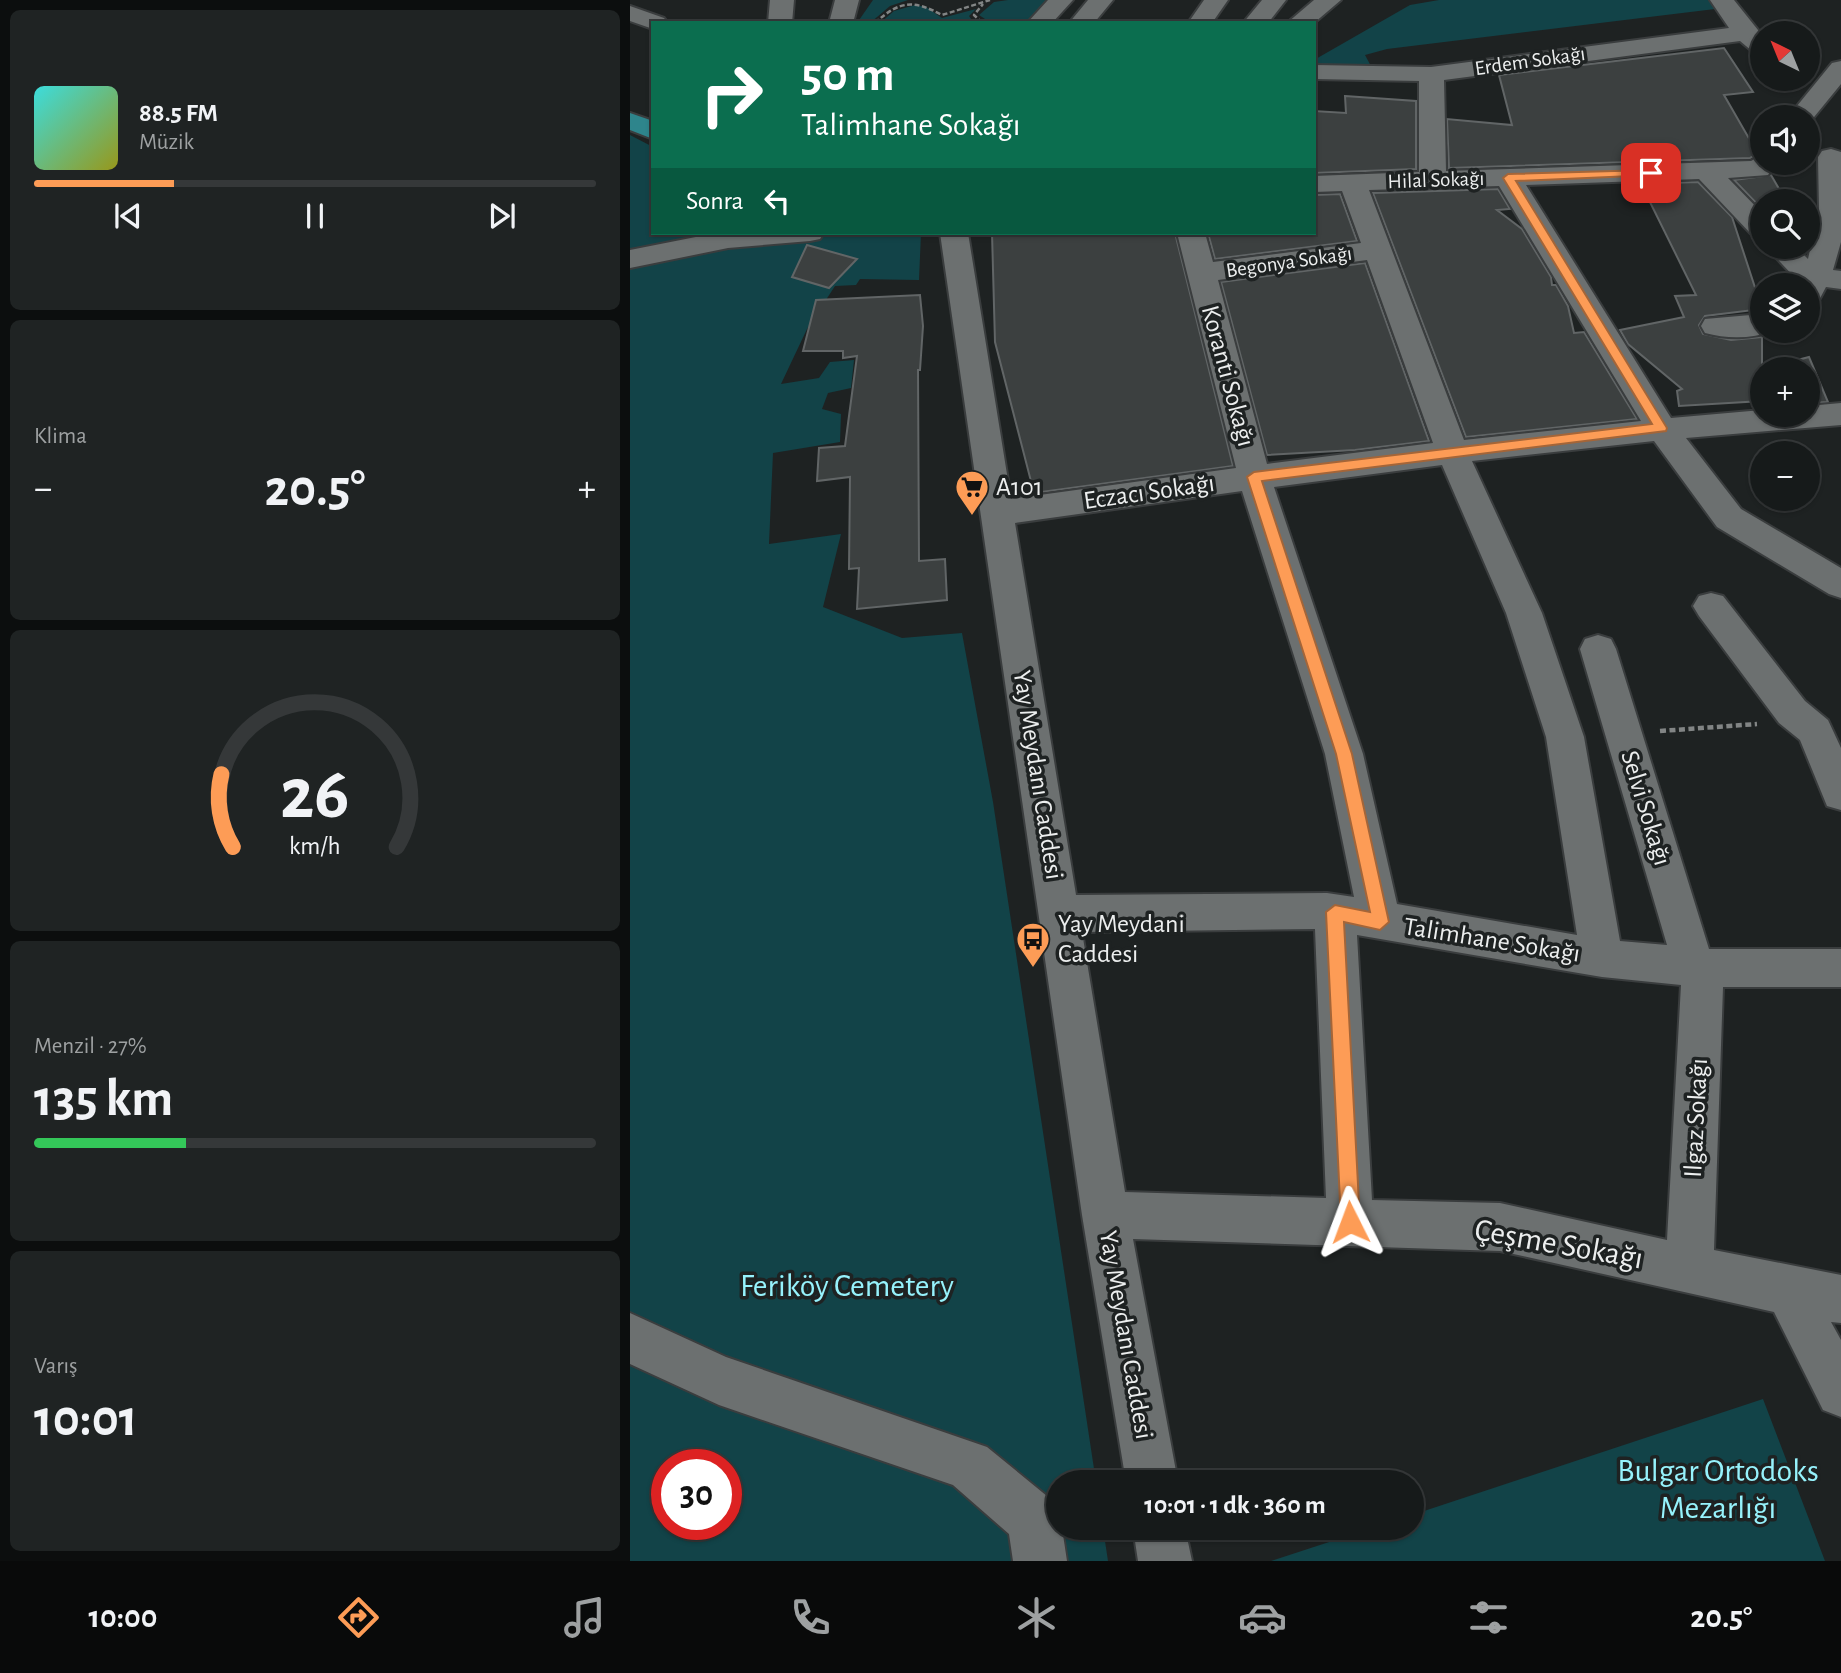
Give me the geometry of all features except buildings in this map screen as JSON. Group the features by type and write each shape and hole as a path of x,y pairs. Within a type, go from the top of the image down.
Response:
{"main road":[{"path":"630,121 651,130"}],"street":[{"path":"780,21 782,0"},
{"path":"842,21 847,0"},
{"path":"1041,21 1060,0"},
{"path":"1083,21 1101,0"},
{"path":"1201,21 1216,0"},
{"path":"1257,21 1274,0"},
{"path":"1302,21 1329,0"},
{"path":"1722,0 1750,42"},
{"path":"630,13 651,21"},
{"name":"Erdem Sokağı","path":"1316,72 1431,74 1750,52"},
{"path":"1811,105 1841,68"},
{"path":"1431,74 1433,179"},
{"path":"1792,259 1807,275 1821,284 1835,221 1839,177 1827,155"},
{"name":"Hilal Sokağı","path":"1316,184 1750,169"},
{"path":"1706,171 1750,217"},
{"path":"1508,178 1661,428 1729,518 1841,585"},
{"path":"1353,183 1452,452 1524,612 1565,737 1602,958"},
{"path":"630,259 728,239 783,235"},
{"name":"Yay Meydanı Caddesi","path":"954,235 1105,1215 1150,1470"},
{"name":"Koranti Sokağı","path":"1191,235 1254,477 1344,754 1380,922"},
{"name":"Begonya Sokağı","path":"1201,274 1377,250"},
{"path":"1716,326 1750,327"},
{"name":"Eczacı Sokağı","path":"999,513 1452,452 1661,428 1841,414"},
{"path":"1711,606 1792,712 1815,731 1841,794"},
{"name":"Selvi Sokağı","path":"1598,649 1698,967"},
{"path":"1335,912 1350,1222"},
{"name":"Talimhane Sokağı","path":"1059,914 1335,912 1380,922 1602,958 1698,967 1841,968"},
{"name":"Ilgaz Sokağı","path":"1689,1269 1698,967"},
{"name":"Çeşme Sokağı","path":"1105,1215 1500,1227 1789,1291 1841,1299"},
{"path":"1789,1291 1841,1392"},
{"path":"630,1338 719,1380 969,1465 1034,1520 1040,1561"},
{"path":"1162,1540 1165,1561"}],"path":[{"path":"877,21 885,12 910,3 925,3 942,15 990,0"},
{"path":"980,21 974,15 984,3"},
{"path":"1624,733 1769,723"}],"green space":[{"path":"873,0 908,0 890,6 872,21 858,21"},
{"path":"1050,0 1031,21 988,21 979,15 994,2"},
{"path":"1439,0 1709,0 1715,9 1387,49 1365,55 1372,68 1316,65 1316,59 1410,5"},
{"path":"915,5 926,7 942,18 976,9 969,16 973,21 882,21 894,11"},
{"name":"Feriköy Cemetery","path":"630,135 651,146 651,235 921,235 919,280 860,279 856,285 835,286 807,329 781,384 819,378 830,362 854,360 851,388 828,393 822,409 841,414 840,442 773,453 769,544 841,534 823,607 902,638 962,633 993,802 1094,1470 1046,1470 1046,1540 1105,1540 1108,1561 630,1561"},
{"name":"Bulgar Ortodoks Mezarlığı","path":"1763,1399 1825,1561 1271,1561 1335,1540 1424,1540 1424,1511"}],"place":[{"name":"A101","path":"972,517"},
{"name":"Yay Meydani Caddesi","path":"1033,969"}],"route":[{"path":"1350,1222 1335,912 1380,922 1344,754 1254,477 1661,428 1508,178 1651,173"}]}
